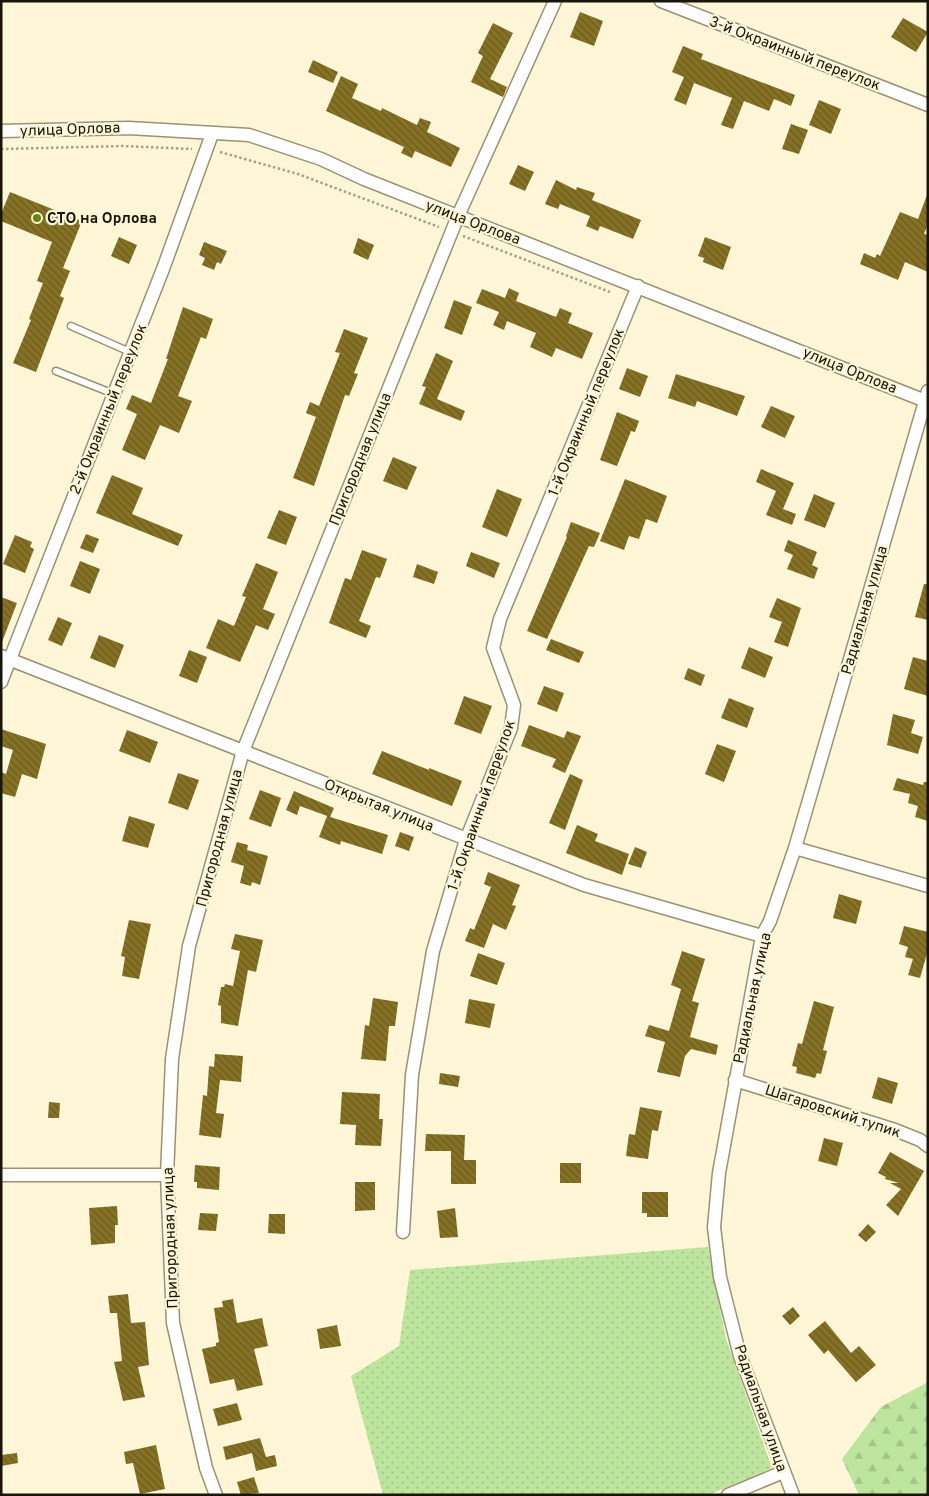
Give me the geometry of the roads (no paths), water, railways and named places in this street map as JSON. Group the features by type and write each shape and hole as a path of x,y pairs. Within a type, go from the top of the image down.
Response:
{"street":[{"path":"458,216 555,1"},
{"name":"3-й Окраинный переулок","path":"662,1 928,105"},
{"name":"улица Орлова","path":"1,131 129,128 249,135 312,156 458,216 927,398"},
{"name":"2-й Окраинный переулок","path":"1,682 5,657 114,394 208,149 212,134"},
{"name":"Пригородная улица","path":"216,1495 206,1468 174,1323 167,1175 172,1058 189,946 243,751 458,216"},
{"name":"1-й Окраинный переулок","path":"403,1232 412,1075 433,952 466,840 511,728 514,705 493,648 500,619 638,286"},
{"name":"Радиальная улица","path":"793,1495 782,1472 740,1356 720,1276 714,1227 719,1173 762,936 770,921 795,848 927,398"},
{"name":"Открытая улица","path":"5,657 584,885 762,936"},
{"path":"795,848 928,886"},
{"name":"Шагаровский тупик","path":"735,1080 895,1130 920,1140 928,1146"},
{"path":"1,1175 167,1175"},
{"path":"728,1495 782,1472"}],"lane":[{"path":"71,326 130,352"},
{"path":"56,371 114,394"}],"place":[{"name":"СТО на Орлова","path":"37,218"}]}
